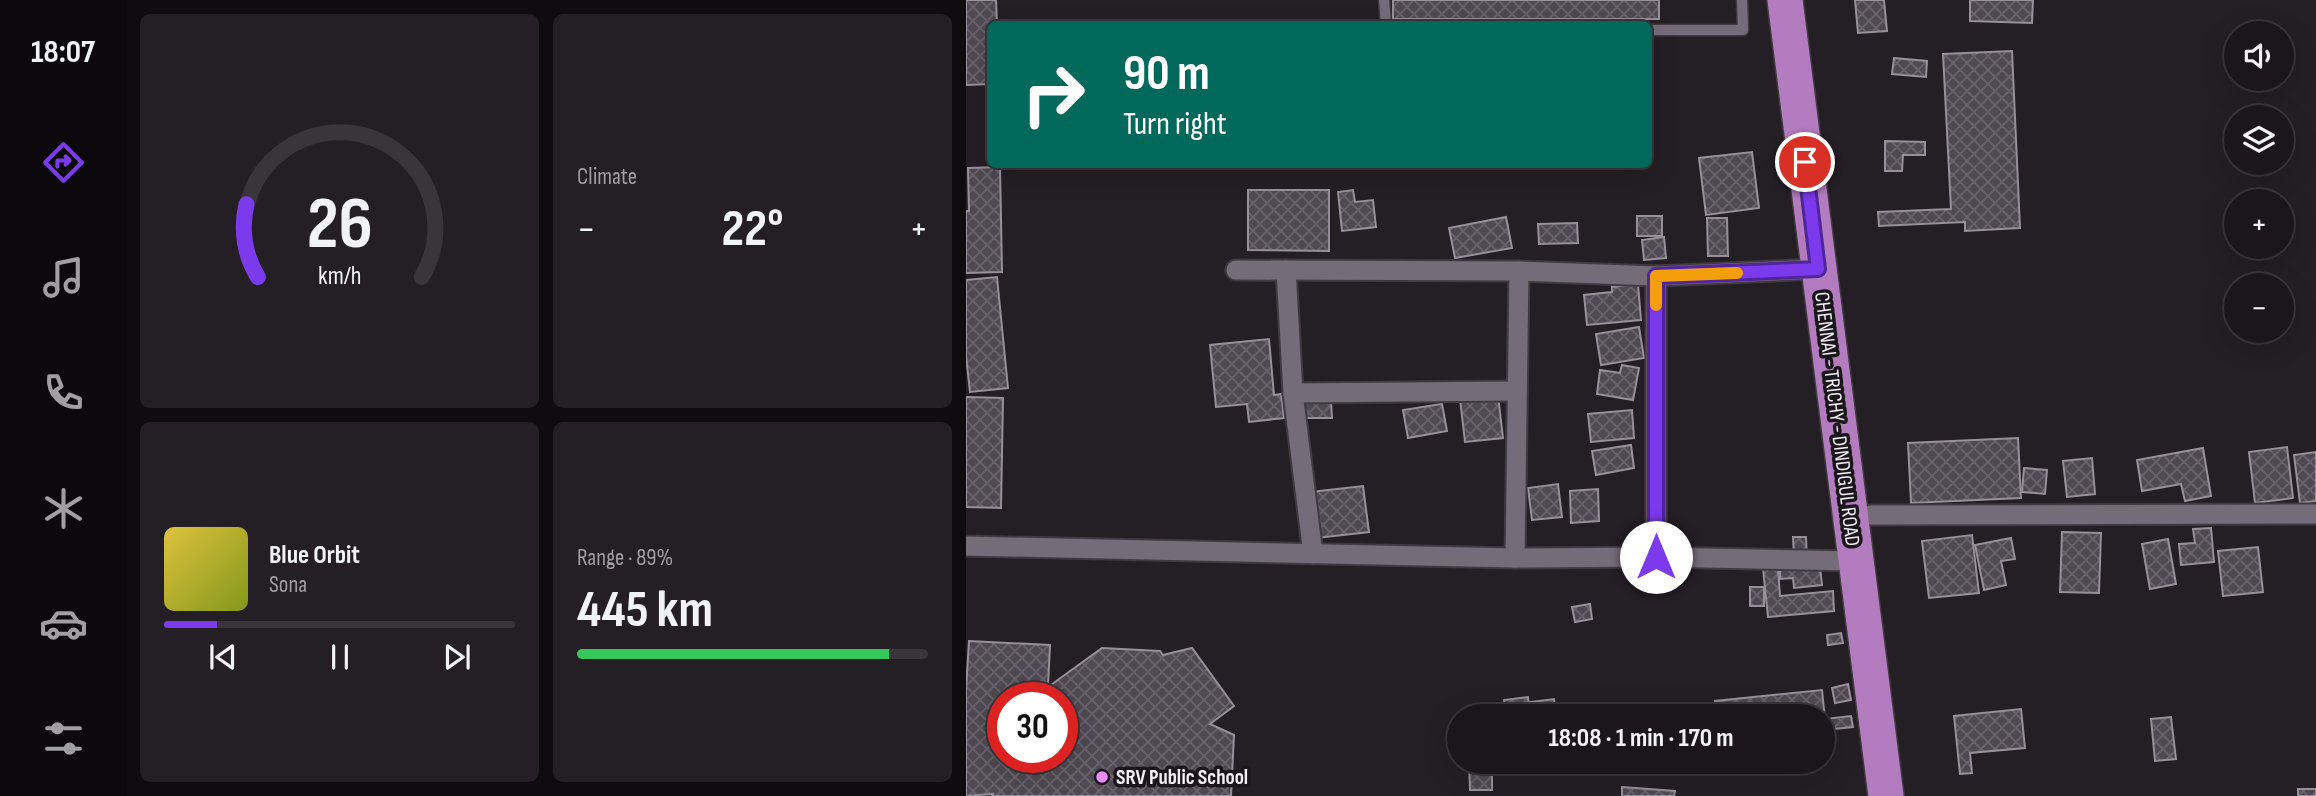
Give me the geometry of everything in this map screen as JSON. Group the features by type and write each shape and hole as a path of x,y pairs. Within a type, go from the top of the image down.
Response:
{"highway":[{"name":"CHENNAI - TRICHY - DINDIGUL ROAD","path":"1785,0 1886,796"},
{"name":"CHENNAI - TRICHY - DINDIGUL ROAD","path":"1809,0 1907,796"}],"street":[{"path":"1236,270 1518,271 1656,276 1818,269"},
{"path":"1286,271 1293,394 1313,554"},
{"path":"1515,558 1518,271"},
{"path":"1656,276 1656,557"},
{"path":"1293,394 1517,391"},
{"path":"1871,515 2316,514"},
{"path":"966,547 1515,558 1656,557 1855,561"}],"lane":[{"path":"1384,0 1386,21"},
{"path":"1652,30 1743,30 1742,0"}],"building":[{"path":"966,0 996,0 997,21 987,21 987,84 966,85"},
{"path":"1393,0 1659,0 1659,19 1393,19"},
{"path":"1855,0 1884,0 1887,31 1858,33"},
{"path":"1970,0 2033,0 2032,23 1970,21"},
{"path":"2012,51 2020,228 1965,231 1965,222 1879,226 1878,212 1951,209 1943,54"},
{"path":"1894,58 1927,61 1926,77 1892,74"},
{"path":"1885,141 1925,142 1925,155 1903,155 1902,171 1885,171"},
{"path":"1752,152 1759,208 1706,215 1699,158"},
{"path":"968,168 1000,168 1002,272 966,273"},
{"path":"1248,190 1329,190 1329,251 1248,250"},
{"path":"1353,190 1355,202 1373,200 1376,227 1342,231 1338,192"},
{"path":"1637,216 1662,216 1662,236 1637,236"},
{"path":"1506,217 1512,248 1455,258 1449,228"},
{"path":"1707,218 1727,218 1728,256 1708,256"},
{"path":"1577,223 1578,243 1539,244 1538,224"},
{"path":"1664,237 1666,258 1644,260 1642,240"},
{"path":"997,277 1008,388 970,392 966,356 966,280"},
{"path":"1638,284 1641,320 1587,325 1584,295 1612,292 1612,287"},
{"path":"1639,327 1644,358 1601,365 1596,334"},
{"path":"1269,339 1274,395 1281,394 1284,418 1249,422 1247,404 1216,407 1210,345"},
{"path":"1622,365 1639,368 1633,400 1597,394 1600,370 1620,373"},
{"path":"1498,395 1503,438 1465,442 1460,399"},
{"path":"966,397 1003,398 1001,508 966,507"},
{"path":"1304,401 1331,401 1332,418 1304,418"},
{"path":"1442,404 1447,431 1408,438 1403,410"},
{"path":"1632,410 1634,438 1591,442 1588,414"},
{"path":"2018,438 2021,498 1911,503 1908,443"},
{"path":"1631,445 1634,468 1596,475 1592,451"},
{"path":"2287,447 2293,498 2255,503 2249,452"},
{"path":"2203,448 2211,496 2185,501 2181,484 2142,491 2137,460"},
{"path":"2316,452 2316,501 2300,503 2294,455"},
{"path":"2092,458 2095,494 2067,497 2063,461"},
{"path":"2024,468 2047,470 2045,494 2022,492"},
{"path":"1558,484 1562,517 1532,520 1528,488"},
{"path":"1363,486 1369,532 1317,538 1311,492"},
{"path":"1598,489 1599,521 1571,523 1570,491"},
{"path":"2211,528 2214,562 2181,565 2179,544 2195,543 2193,529"},
{"path":"2062,532 2101,533 2099,593 2060,592"},
{"path":"1972,535 1979,593 1929,598 1922,541"},
{"path":"1793,537 1806,537 1807,559 1794,559"},
{"path":"2011,538 2015,559 2001,561 2006,585 1984,590 1975,545"},
{"path":"2168,539 2176,584 2150,589 2142,544"},
{"path":"2258,547 2263,592 2223,596 2218,551"},
{"path":"1820,566 1822,585 1794,588 1793,578 1780,579 1780,570"},
{"path":"1778,568 1780,596 1833,591 1834,611 1768,617 1763,569"},
{"path":"1750,587 1764,587 1764,606 1750,606"},
{"path":"1590,604 1592,619 1575,622 1572,607"},
{"path":"1841,633 1843,643 1828,645 1827,635"},
{"path":"969,641 1050,645 1048,682 987,682 987,773 1078,773 1078,682 1055,682 1102,648 1160,651 1163,655 1192,648 1234,706 1210,724 1234,735 1231,796 966,796"},
{"path":"1848,684 1851,700 1835,703 1832,688"},
{"path":"1822,690 1823,704 1715,704 1715,701"},
{"path":"1528,697 1529,704 1504,704 1504,700"},
{"path":"1554,699 1555,704 1530,704"},
{"path":"2021,709 2025,748 1970,753 1972,773 1960,774 1954,716"},
{"path":"1851,716 1853,727 1835,729 1835,718"},
{"path":"2171,717 2176,759 2155,761 2151,719"},
{"path":"1469,774 1554,774 1492,775 1492,790 1470,790"},
{"path":"1622,787 1675,791 1674,796 1622,796"},
{"path":"2298,789 2316,789 2316,796 2298,796"}],"slow traffic":[{"path":"1656,305 1656,276 1737,273"}],"place":[{"name":"SRV Public School","path":"1102,777"}],"route":[{"path":"1656,557 1656,276 1818,269 1805,162"}]}
